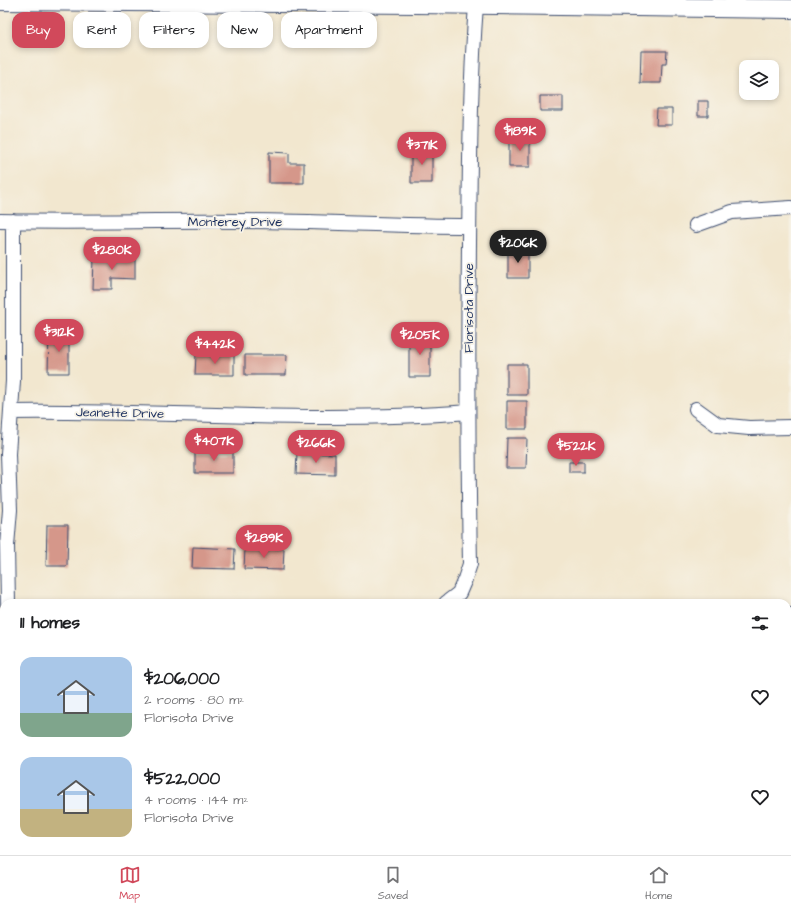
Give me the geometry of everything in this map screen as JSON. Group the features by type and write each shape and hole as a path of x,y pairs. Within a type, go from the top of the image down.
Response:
{"street":[{"path":"0,1 416,2 476,5 791,9"},
{"name":"Florisota Drive","path":"451,599 459,593 470,564 468,412 472,69 476,5"},
{"path":"696,225 732,212 791,208"},
{"path":"6,221 13,381 8,454 10,510 7,546 8,599"},
{"name":"Monterey Drive","path":"6,221 243,221 411,226 470,226"},
{"path":"696,409 718,425 749,428 791,428"},
{"name":"Jeanette Drive","path":"12,412 332,417 417,416 468,412"}],"building":[{"path":"641,51 667,51 666,64 662,64 661,83 640,83"},
{"path":"540,96 563,96 563,111 540,111"},
{"path":"698,101 708,101 708,116 698,116"},
{"path":"657,109 672,109 672,125 656,125"},
{"path":"509,136 530,136 530,167 509,167"},
{"path":"411,148 432,148 432,183 411,183"},
{"path":"269,152 289,153 289,163 304,163 304,183 269,183"},
{"path":"508,251 528,251 528,278 508,278"},
{"path":"94,258 135,258 135,279 112,278 112,289 93,289"},
{"path":"49,332 69,332 69,373 48,373"},
{"path":"409,335 430,335 430,377 409,377"},
{"path":"196,354 234,354 234,375 195,375"},
{"path":"245,355 287,355 286,375 245,375"},
{"path":"507,364 527,364 527,395 507,395"},
{"path":"507,401 527,401 527,429 507,429"},
{"path":"507,438 527,438 526,468 506,468"},
{"path":"195,452 233,452 233,473 195,473"},
{"path":"297,453 335,454 335,475 296,474"},
{"path":"569,462 584,462 584,472 569,472"},
{"path":"47,525 68,525 67,566 46,566"},
{"path":"193,547 235,549 234,569 192,568"},
{"path":"245,548 284,549 283,570 244,569"}]}
